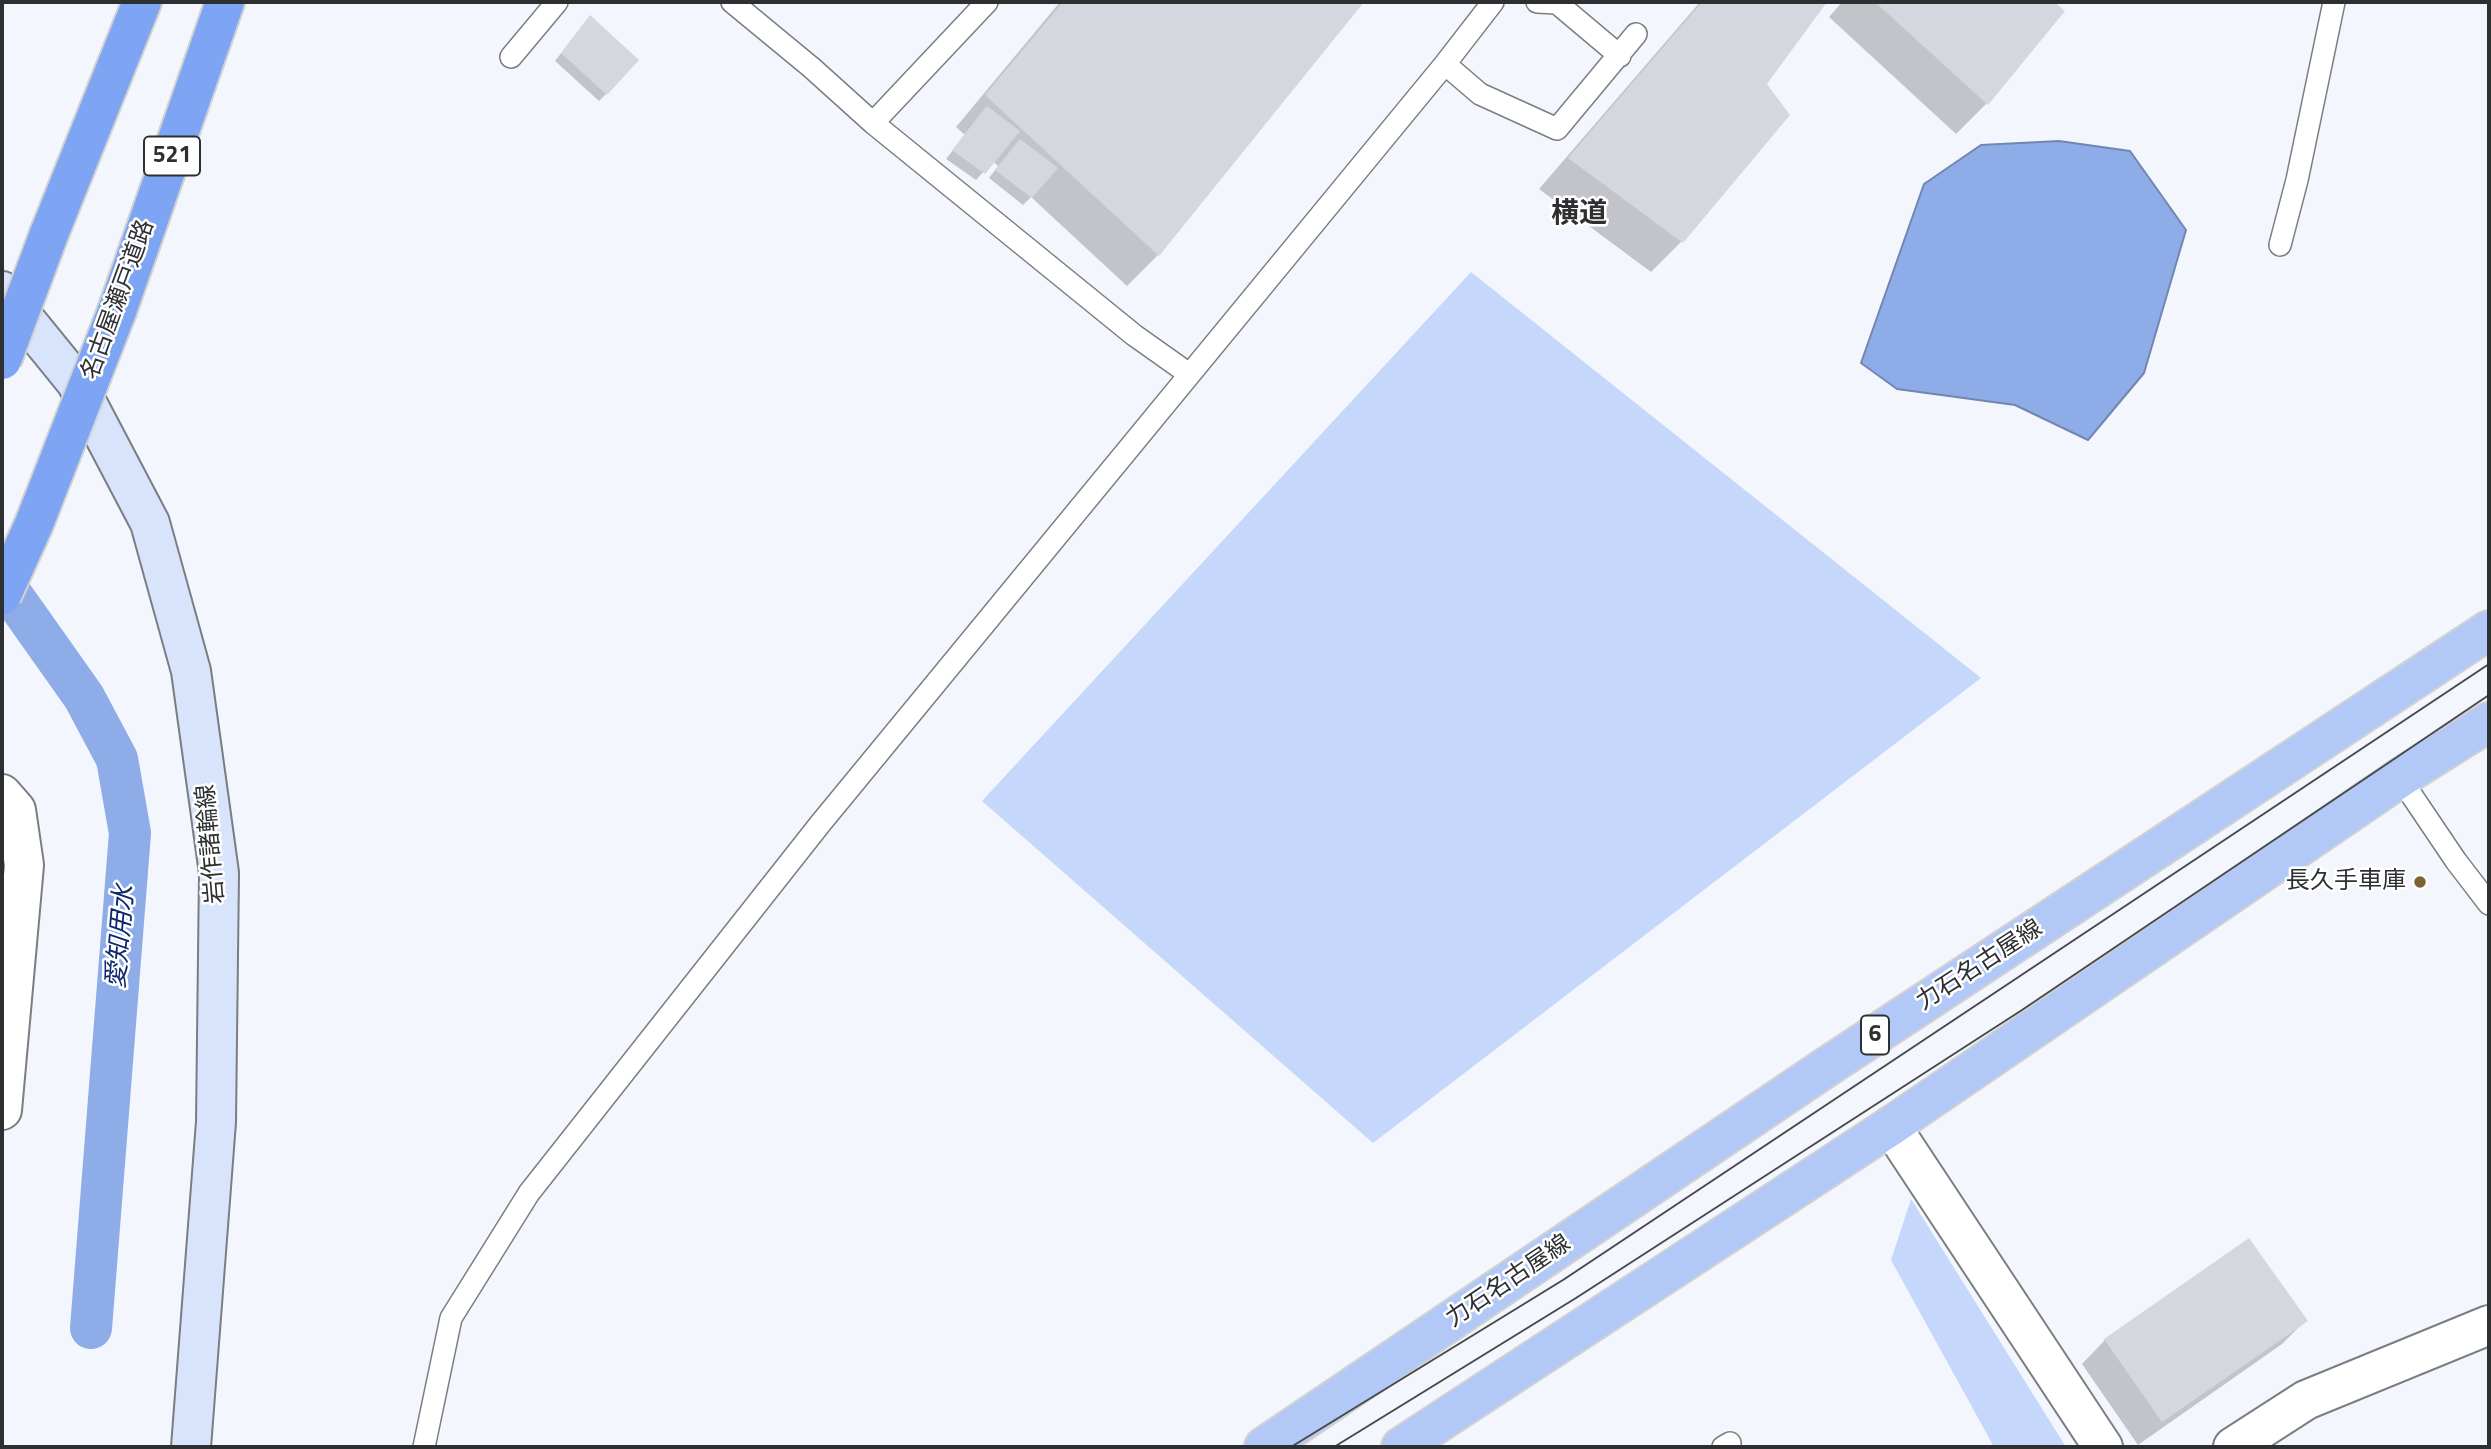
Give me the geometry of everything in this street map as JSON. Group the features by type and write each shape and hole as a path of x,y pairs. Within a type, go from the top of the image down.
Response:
{"highway":[{"path":"2,360 49,234 142,2"},
{"name":"名古屋瀬戸道路","path":"2,595 34,524 117,311 225,2"}],"main road":[{"name":"岩作諸輪線","path":"2,291 76,382 150,523 191,671 219,873 216,1122 191,1447"},
{"name":"力石名古屋線","path":"1264,1447 1825,1068 2489,630"},
{"path":"1401,1447 1891,1126 2400,778 2489,722"}],"street":[{"path":"2,794 16,810 24,865 2,1110"},
{"path":"1891,1126 2103,1447"},
{"path":"2233,1447 2306,1400 2489,1325"}],"lane":[{"path":"511,57 557,2"},
{"path":"732,2 873,123 1134,335 1189,374"},
{"path":"873,123 987,2"},
{"path":"424,1447 451,1318 529,1193 820,824 1445,64 1493,2"},
{"path":"1537,2 1557,3 1620,56"},
{"path":"2280,244 2297,180 2334,2"},
{"path":"1445,64 1480,94 1557,129 1636,34"},
{"path":"2400,778 2456,861 2489,904"}],"shaded area":[{"path":"1471,272 1981,678 1373,1143 982,801"},
{"path":"1911,1199 2066,1447 1994,1447 1891,1260"}],"water":[{"path":"2059,141 2130,151 2186,230 2144,373 2088,440 2015,405 1897,389 1861,363 1924,184 1981,145"}],"building":[{"path":"1063,2 1364,2 1159,256 985,95"},
{"path":"1702,2 1827,2 1767,84 1790,115 1683,243 1568,158"},
{"path":"1875,2 2054,2 2065,11 1988,105"},
{"path":"590,15 639,60 607,95 561,53"},
{"path":"987,106 1020,131 985,174 952,150"},
{"path":"1020,139 1058,168 1032,198 995,170"},
{"path":"2249,1238 2308,1321 2162,1422 2104,1339"}],"waterway":[{"name":"愛知用水","path":"2,581 84,697 117,759 130,833 91,1328"}],"tram line":[{"path":"1291,1447 1563,1280 2489,664"},
{"path":"1334,1447 1576,1298 2022,1010 2489,695"}],"place":[{"name":"長久手車庫","path":"2420,882"}],"district":[{"name":"横道","path":"1579,215"}]}
